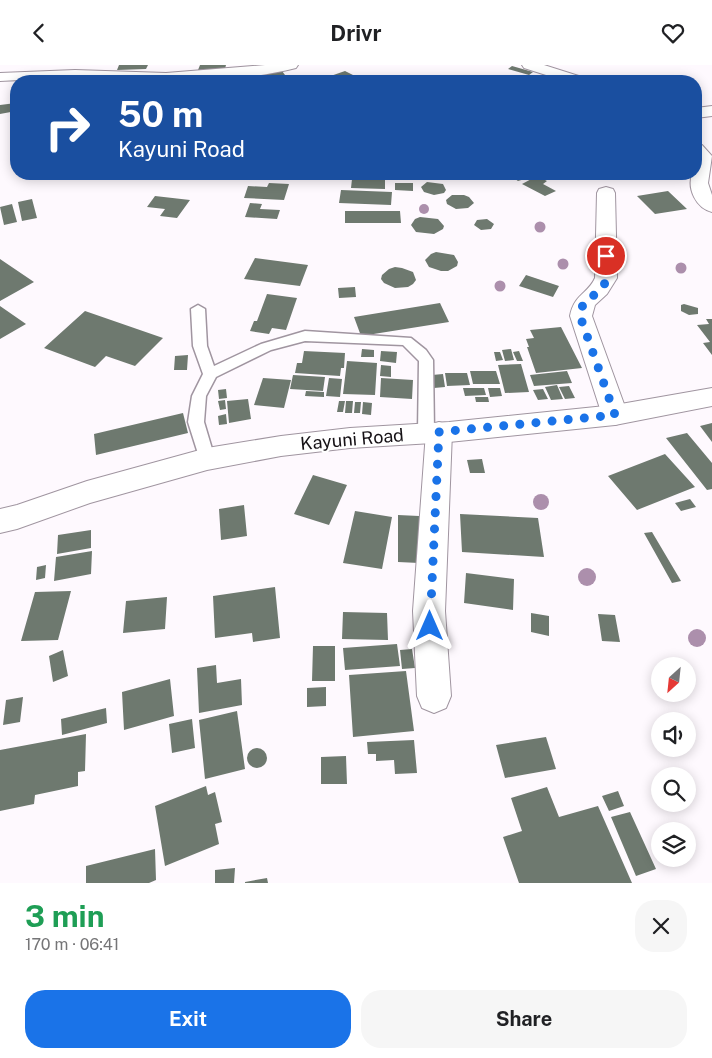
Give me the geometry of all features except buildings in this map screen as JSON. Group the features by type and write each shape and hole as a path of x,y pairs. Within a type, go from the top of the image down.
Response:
{"street":[{"path":"193,75 261,70 290,65"},
{"path":"529,65 561,75"},
{"path":"580,65 590,75"},
{"path":"50,75 105,75"},
{"path":"698,180 697,184 701,195 712,206"},
{"path":"606,193 606,278 601,289 586,299 580,316 615,415"},
{"name":"Kayuni Road","path":"0,521 87,493 207,459 281,446 615,415 712,397"},
{"path":"433,432 429,611 434,696"}],"lane":[{"path":"198,309 200,347 210,374"},
{"path":"207,459 196,422 199,396 210,374 266,347 305,335 406,341 421,353 426,360 433,432"}],"route":[{"path":"430,626 429,611 439,432 449,433 615,415 604,389 580,316 586,299 595,294 604,285 607,269 606,256"}]}
